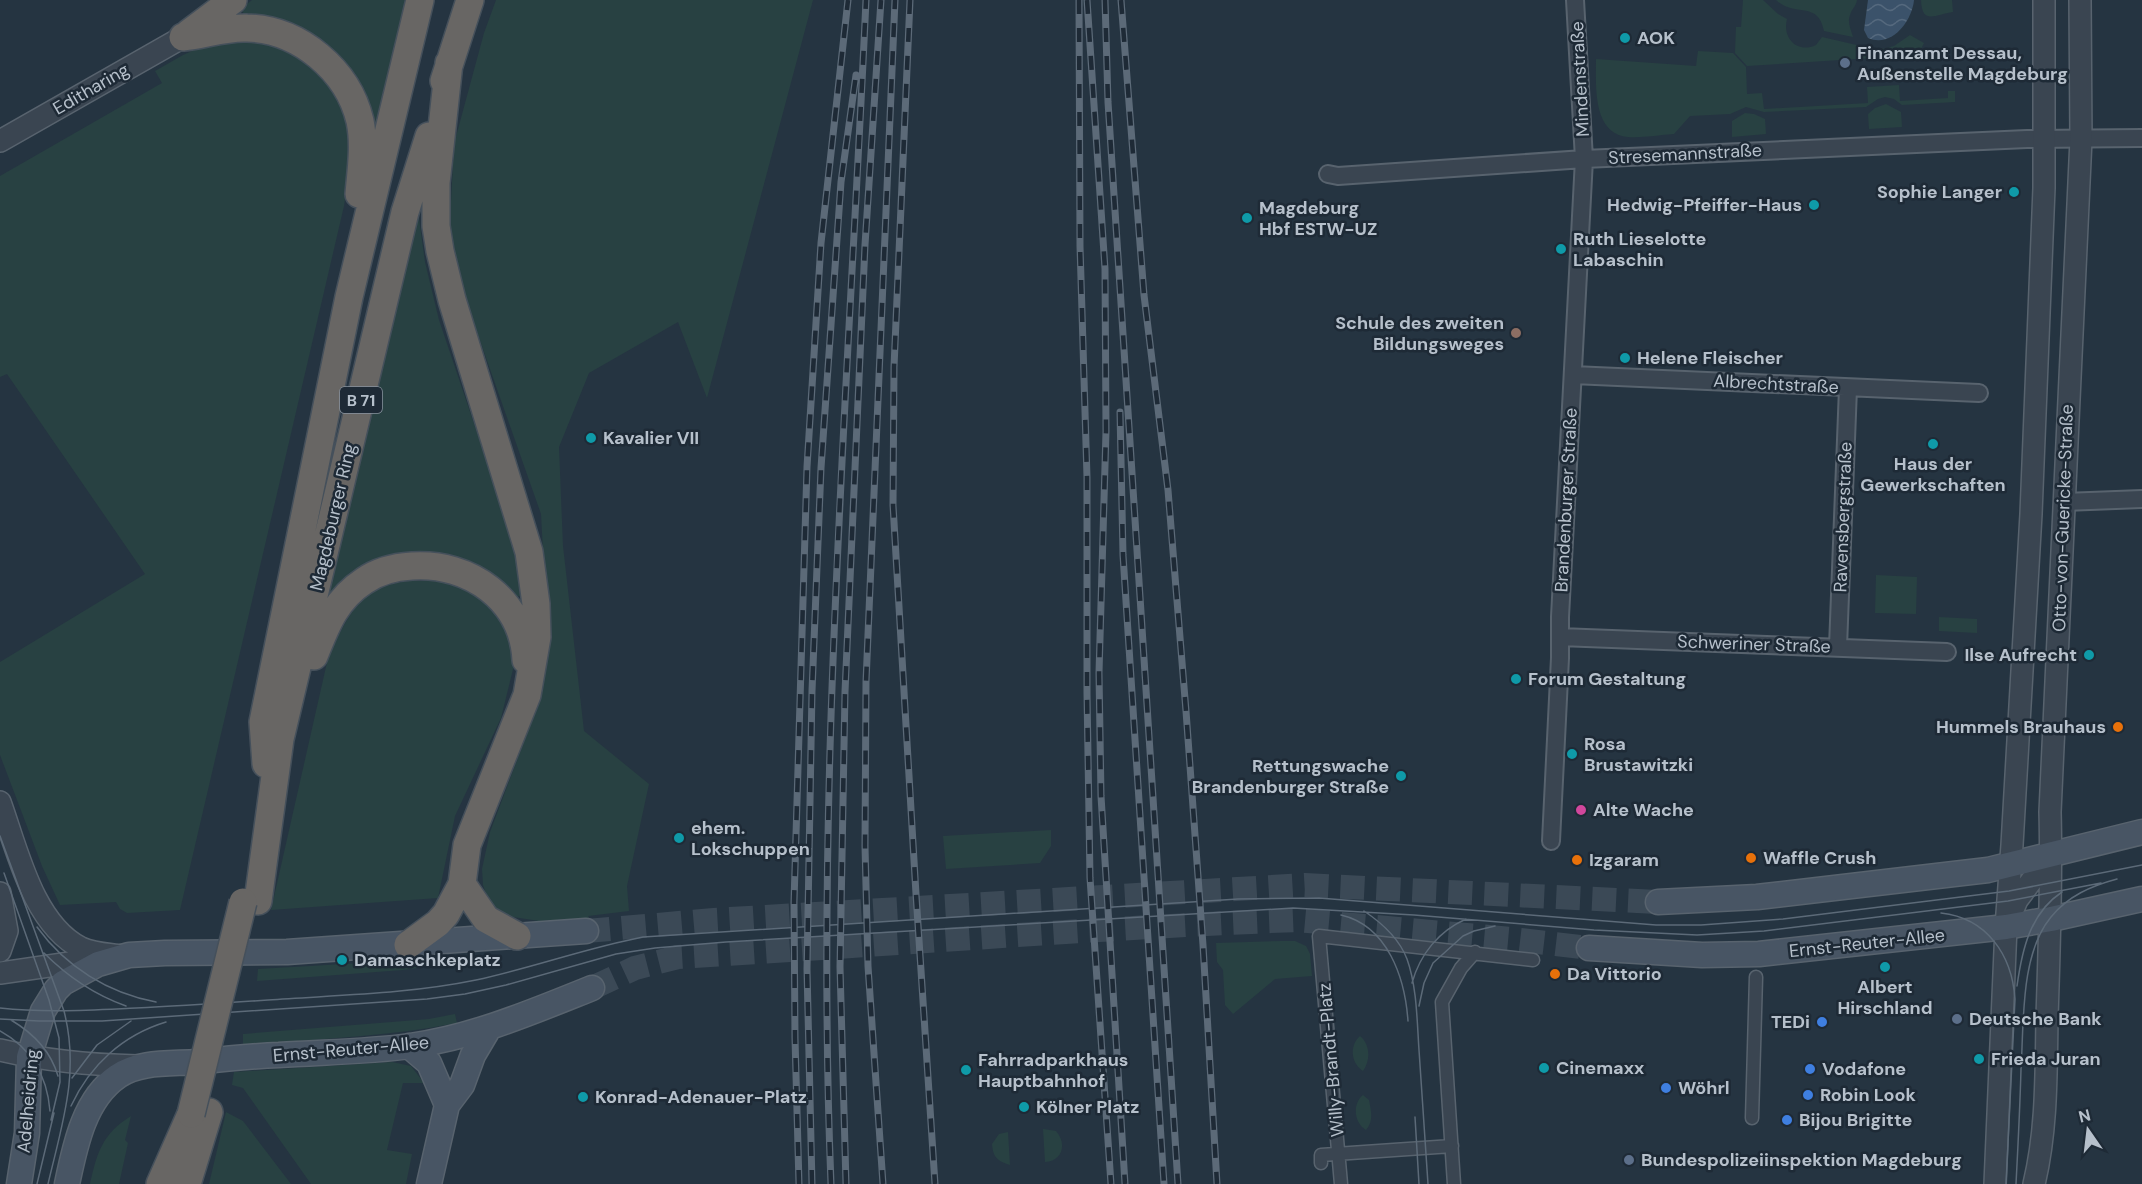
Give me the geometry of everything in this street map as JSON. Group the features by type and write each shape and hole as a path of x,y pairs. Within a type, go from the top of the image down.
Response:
{"highway":[{"path":"183,37 233,0"},
{"name":"Magdeburger Ring","path":"251,901 266,770 263,722 349,297 420,0"},
{"name":"Magdeburger Ring","path":"251,901 280,739 405,212 470,0"},
{"path":"183,37 247,28 271,32 293,39 314,51 340,77 357,111 362,142 349,297"},
{"path":"408,945 438,923 446,914 462,884 467,845 528,695 537,626 531,559 447,284 436,226 436,183 449,63"},
{"path":"280,739 325,626 335,610 363,581 378,573 399,567 425,565 450,568 470,577 501,600 513,614 521,630 526,656 528,695"},
{"path":"462,884 486,919 517,936"},
{"path":"189,1178 200,1113 251,901"},
{"path":"160,1184 200,1113"}],"main road":[{"path":"1658,902 1757,897 1988,870 2142,832"},
{"name":"Ernst-Reuter-Allee","path":"1590,948 1702,955 1759,954 2006,927 2142,899"},
{"path":"123,956 165,953 287,952 586,931"},
{"name":"Adelheidring","path":"19,1184 27,1133 29,1057 43,1011 56,990 82,971 123,956"},
{"name":"Ernst-Reuter-Allee","path":"137,1066 409,1046 462,1037 591,988"},
{"path":"429,1184 447,1105 462,1085 473,1055 489,1028"},
{"path":"409,1046 429,1063 447,1105"},
{"path":"67,1184 81,1129 96,1097 111,1080 137,1066"}],"street":[{"name":"Mindenstraße","path":"1575,0 1584,159"},
{"name":"Otto-von-Guericke-Straße","path":"1995,1184 2006,927 2031,514 2044,188 2044,0"},
{"name":"Otto-von-Guericke-Straße","path":"2034,1184 2043,1138 2051,919 2050,812 2081,139 2080,0"},
{"name":"Editharing","path":"0,141 183,37"},
{"path":"2044,139 2142,138"},
{"name":"Stresemannstraße","path":"1328,174 1338,176 1584,159 2044,139"},
{"name":"Brandenburger Straße","path":"1551,840 1584,159"},
{"name":"Albrechtstraße","path":"1573,375 1979,393"},
{"name":"Ravensbergstraße","path":"1838,647 1848,388"},
{"path":"2064,502 2142,499"},
{"name":"Schweriner Straße","path":"1560,637 1947,652"},
{"path":"0,802 28,881 50,922 88,951 123,956"},
{"path":"2006,927 2017,900 2051,855"},
{"path":"0,893 7,931 0,951"},
{"name":"Willy-Brandt-Platz","path":"1341,1184 1319,936 1475,952"},
{"path":"1454,1184 1442,1002 1461,968 1475,952 1533,960"},
{"path":"0,973 123,956"},
{"path":"1752,1118 1756,977"},
{"path":"0,1050 29,1057 81,1064 137,1066"},
{"path":"1321,1163 1321,1155 1408,1151 1452,1146"}],"green space":[{"path":"252,0 407,0 377,123 373,124 367,108 244,14 241,9"},
{"path":"496,0 813,0 707,398 678,322 589,373 559,447 563,546 584,731 649,784 627,886 629,911 588,916 590,919 539,921 507,916 489,903 483,885 482,869 490,832 540,699 546,609 541,514 472,318 449,239 454,144 484,33"},
{"path":"1743,0 1763,0 1787,19 1789,38 1797,46 1816,45 1822,37 1878,50 1894,46 1910,35 1924,43 1918,55 1747,66 1735,53 1736,27 1741,27"},
{"path":"1776,0 1857,0 1849,18 1853,37 1824,31 1817,16 1811,12 1791,8"},
{"path":"1921,0 1952,0 1953,12 1927,16 1922,8"},
{"path":"244,39 285,48 326,77 347,114 351,160 344,206 180,910 127,913 120,909 116,902 60,905 42,866 0,755 0,662 145,574 7,374 0,377 0,176 162,83 155,71 183,55 208,44"},
{"path":"1698,51 1733,53 1746,67 1747,94 1762,93 1764,109 1868,103 1867,87 1899,85 1900,101 1948,98 1948,91 1955,91 1955,102 1902,105 1894,99 1885,97 1866,107 1764,112 1746,107 1730,114 1690,116 1674,134 1645,137 1616,134 1608,127 1598,107 1596,59 1696,66"},
{"path":"1886,104 1901,112 1902,127 1869,129 1868,114 1875,108"},
{"path":"1745,113 1765,119 1766,134 1732,137 1732,121"},
{"path":"418,211 425,262 439,320 509,527 524,595 512,598 462,563 326,597"},
{"path":"1876,575 1917,577 1916,614 1875,613"},
{"path":"407,581 441,581 467,591 493,606 510,632 516,657 501,718 455,816 438,898 271,910 328,658 348,618 362,600 379,587"},
{"path":"1939,617 1977,619 1977,633 1939,631"},
{"path":"1051,830 1051,846 1040,863 946,869 943,836"},
{"path":"1295,941 1306,946 1310,954 1312,976 1275,979 1233,1014 1225,1005 1223,970 1217,962 1216,943"},
{"path":"482,956 482,959 403,970 257,981 258,969"},
{"path":"455,1014 457,1023 404,1032 243,1045 243,1034 429,1019"},
{"path":"1360,1036 1366,1043 1368,1052 1363,1071 1356,1064 1353,1054 1354,1045"},
{"path":"392,1062 411,1066 424,1083 403,1083 387,1150 412,1154 406,1184 311,1184 243,1088 232,1085 234,1072"},
{"path":"1363,1095 1369,1100 1371,1112 1370,1123 1366,1130 1359,1123 1356,1113 1357,1103"},
{"path":"226,1112 243,1121 291,1184 209,1184"},
{"path":"131,1116 119,1184 90,1184 102,1145 113,1130"},
{"path":"1043,1129 1056,1131 1062,1146 1056,1158 1045,1162"},
{"path":"1008,1132 1010,1165 997,1158 992,1144 999,1134"}],"water":[{"path":"1868,0 1914,0 1909,16 1899,31 1893,36 1877,40 1868,38 1864,30"}],"tunnel":[{"path":"586,931 714,920 1305,885 1658,902"},
{"path":"592,988 635,968 678,957 1220,923 1297,920 1589,948"}],"tram line":[{"path":"0,836 64,1011 68,1034 70,1077 48,1184"},
{"path":"0,1008 51,1011 102,1010 398,991 476,980 643,937 1238,899 1319,898 1656,925 1701,925 1783,919 2009,891 2142,865"},
{"path":"4,873 49,1000 59,1038 60,1082 51,1120"},
{"path":"2016,1184 2024,1010 2029,969 2034,950 2041,932 2051,917 2065,903 2089,889 2117,879"},
{"path":"0,1019 102,1021 427,999 506,985 616,954 726,942 1293,908 1414,915 1594,930 1697,935 1764,931 2008,901 2101,883"},
{"path":"2017,986 2029,933 2042,910 2062,892"},
{"path":"1364,911 1395,938 1404,951 1413,981 1428,1184"},
{"path":"1941,913 1972,922 1984,931 2002,954 2013,983 2015,999 2006,1184"},
{"path":"1341,915 1371,930 1391,956 1403,988 1408,1021"},
{"path":"1412,983 1425,953 1447,930 1466,919"},
{"path":"1419,1006 1424,983 1433,963 1463,936 1495,926"},
{"path":"37,927 61,954 89,976 121,992 156,1002"},
{"path":"44,953 82,984 126,1006"},
{"path":"11,1020 27,1031 46,1051 58,1076"},
{"path":"72,1078 97,1045 131,1021"},
{"path":"71,1106 88,1077 122,1043 166,1022"},
{"path":"0,1031 29,1054 36,1064 45,1086 50,1111"},
{"path":"37,1184 54,1113"},
{"path":"1415,1117 1419,1184"}],"railway":[{"path":"799,1184 794,902 807,467 821,243 848,0"},
{"path":"831,1184 827,1036 830,740 866,0"},
{"path":"846,1184 840,967 845,692 865,245 881,0"},
{"path":"883,1184 868,966 865,846 866,682 895,0"},
{"path":"910,0 894,367 893,505 935,1184"},
{"path":"1079,0 1080,246 1087,477 1090,878 1111,1184"},
{"path":"1087,0 1105,269 1106,431 1099,673 1101,796 1125,1184"},
{"path":"1105,0 1108,102 1178,1184"},
{"path":"1121,0 1144,295 1168,490 1186,711 1217,1184"},
{"path":"812,1184 807,969 812,691 821,468 841,182 856,75"},
{"path":"1120,412 1123,555 1164,1184"}],"place":[{"name":"AOK","path":"1625,38"},
{"name":"Finanzamt Dessau, Außenstelle Magdeburg","path":"1845,63"},
{"name":"Sophie Langer","path":"2014,192"},
{"name":"Hedwig-Pfeiffer-Haus","path":"1814,205"},
{"name":"Magdeburg Hbf ESTW-UZ","path":"1247,218"},
{"name":"Ruth Lieselotte Labaschin","path":"1561,249"},
{"name":"Schule des zweiten Bildungsweges","path":"1516,333"},
{"name":"Helene Fleischer","path":"1625,358"},
{"name":"Kavalier VII","path":"591,438"},
{"name":"Haus der Gewerkschaften","path":"1933,444"},
{"name":"Ilse Aufrecht","path":"2089,655"},
{"name":"Forum Gestaltung","path":"1516,679"},
{"name":"Hummels Brauhaus","path":"2118,727"},
{"name":"Rosa Brustawitzki","path":"1572,754"},
{"name":"Rettungswache Brandenburger Straße","path":"1401,776"},
{"name":"Alte Wache","path":"1581,810"},
{"name":"ehem. Lokschuppen","path":"679,838"},
{"name":"Waffle Crush","path":"1751,858"},
{"name":"Izgaram","path":"1577,860"},
{"name":"Damaschkeplatz","path":"342,960"},
{"name":"Albert Hirschland","path":"1885,967"},
{"name":"Da Vittorio","path":"1555,974"},
{"name":"Deutsche Bank","path":"1957,1019"},
{"name":"TEDi","path":"1822,1022"},
{"name":"Frieda Juran","path":"1979,1059"},
{"name":"Cinemaxx","path":"1544,1068"},
{"name":"Vodafone","path":"1810,1069"},
{"name":"Fahrradparkhaus Hauptbahnhof","path":"966,1070"},
{"name":"Wöhrl","path":"1666,1088"},
{"name":"Robin Look","path":"1808,1095"},
{"name":"Konrad-Adenauer-Platz","path":"583,1097"},
{"name":"Kölner Platz","path":"1024,1107"},
{"name":"Bijou Brigitte","path":"1787,1120"},
{"name":"Bundespolizeiinspektion Magdeburg","path":"1629,1160"}]}
